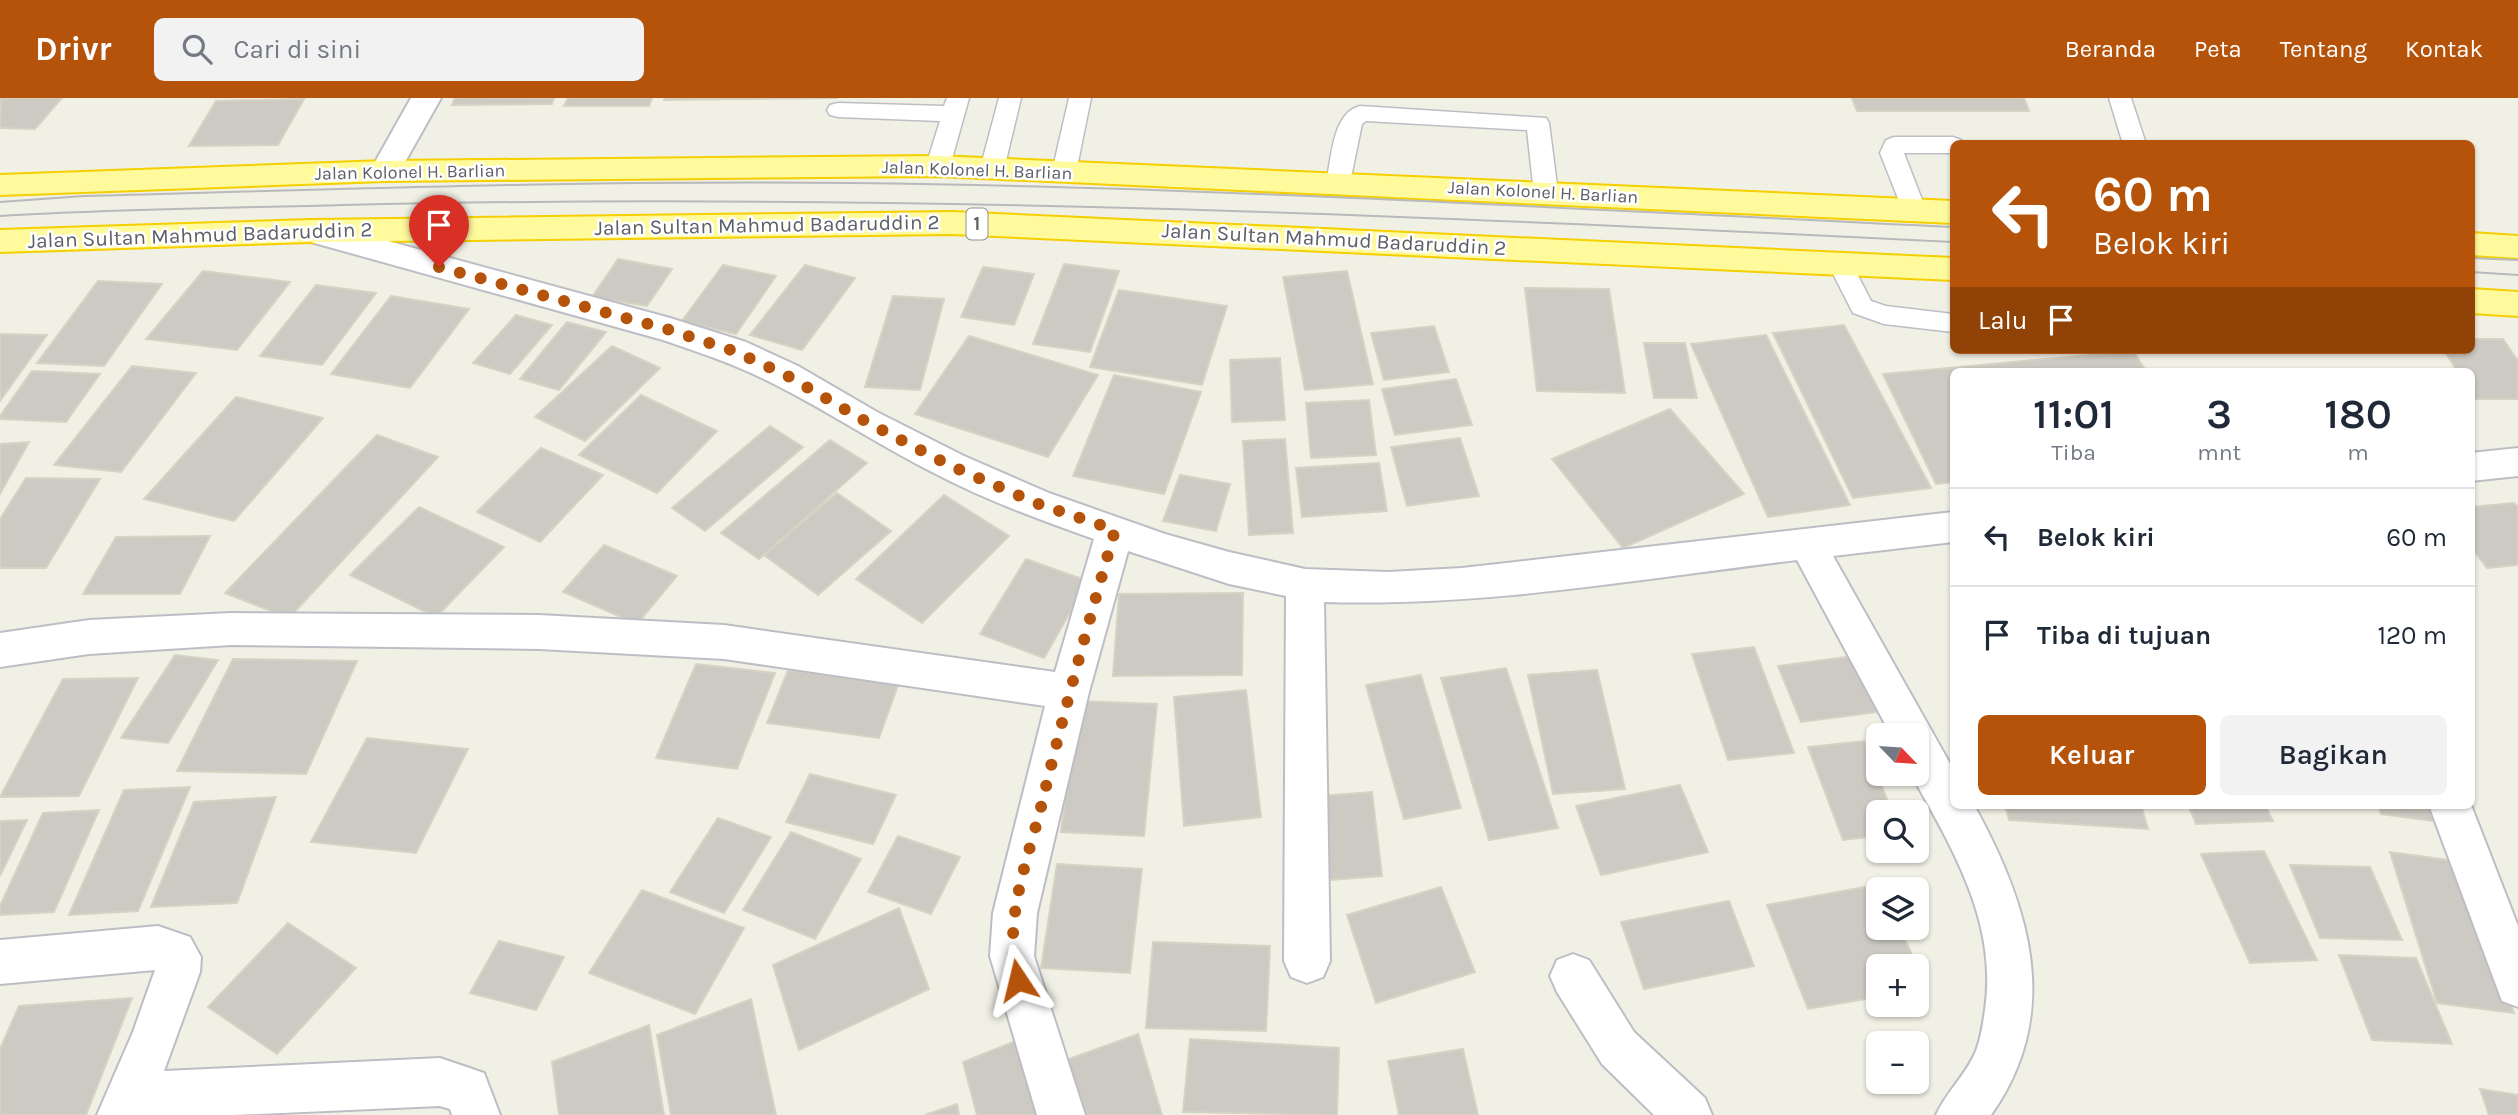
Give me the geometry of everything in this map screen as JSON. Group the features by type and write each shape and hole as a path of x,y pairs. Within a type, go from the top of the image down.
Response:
{"highway":[{"name":"Jalan Kolonel H. Barlian","path":"0,185 385,172 938,166 1338,182 1950,212"},
{"path":"1149,231 1161,176"},
{"name":"Jalan Sultan Mahmud Badaruddin 2","path":"0,241 311,230 952,223 1950,269"},
{"path":"2475,244 2518,247"},
{"path":"2475,301 2518,304"}],"street":[{"path":"385,172 426,98"},
{"path":"311,230 670,330 734,351 786,375 865,421 951,466 1036,503 1161,548 1229,568 1306,585 1388,588 1462,584 1950,527"},
{"path":"2475,467 2518,462"},
{"path":"1061,1115 1012,956 1015,913 1069,692 1115,530"},
{"path":"1807,543 1905,723"},
{"path":"1306,585 1307,961"},
{"path":"0,650 89,637 231,629 539,632 724,642 1069,692"},
{"path":"1929,767 1950,805"},
{"path":"1952,809 1982,863 2002,909 2011,950 2011,1003 2000,1052 1979,1095 1960,1115"},
{"path":"2452,809 2518,985"},
{"path":"0,962 158,948 168,948 177,955 179,962 169,995 126,1106 440,1082 467,1090 476,1115"},
{"path":"1573,976 1618,1048 1658,1090 1688,1115"}],"lane":[{"path":"992,169 1010,98"},
{"path":"1064,172 1080,98"},
{"path":"1535,98 1546,193"},
{"path":"2120,98 2134,140"},
{"path":"838,110 956,106 938,166"},
{"path":"1338,182 1351,122 1360,113 1538,123"},
{"path":"1914,210 1892,153 1894,145 1950,145"},
{"path":"1840,264 1862,307 1884,315 1950,323"}],"building":[{"path":"1,98 62,98 35,129 0,128"},
{"path":"455,98 554,98 552,104 452,105"},
{"path":"568,98 652,98 649,106 564,106"},
{"path":"665,98 838,98 664,100"},
{"path":"1852,98 2024,98 2029,111 1857,111"},
{"path":"304,99 278,145 189,146 216,101"},
{"path":"618,259 672,269 647,306 592,297"},
{"path":"1064,264 1119,271 1090,352 1033,344"},
{"path":"723,265 776,276 736,334 682,321"},
{"path":"805,265 855,278 802,350 750,335"},
{"path":"983,267 1034,274 1014,325 961,317"},
{"path":"203,271 290,282 237,350 146,339"},
{"path":"1347,271 1373,384 1305,390 1283,277"},
{"path":"98,281 162,284 104,366 37,363"},
{"path":"316,285 376,293 322,365 260,356"},
{"path":"1525,288 1609,289 1625,393 1537,391"},
{"path":"1119,290 1227,306 1202,385 1090,367"},
{"path":"391,296 469,309 410,388 331,374"},
{"path":"893,296 944,299 920,390 865,387"},
{"path":"516,315 552,325 510,374 473,363"},
{"path":"567,322 606,332 559,390 520,379"},
{"path":"1844,325 1931,488 1853,498 1773,333"},
{"path":"1434,326 1449,372 1384,380 1371,333"},
{"path":"0,334 47,335 0,401"},
{"path":"1766,335 1850,505 1768,517 1691,344"},
{"path":"969,336 1098,375 1048,457 915,414"},
{"path":"2475,339 2503,339 2518,361 2518,399 2475,399 2475,368 2455,368 2446,354 2475,354"},
{"path":"1644,343 1685,343 1697,398 1654,398"},
{"path":"612,346 660,368 585,441 535,417"},
{"path":"2100,354 2135,354 2144,368 1950,368 1950,482 1936,484 1883,374"},
{"path":"1280,358 1285,420 1232,422 1230,360"},
{"path":"132,366 196,373 121,472 54,465"},
{"path":"32,371 100,374 66,422 0,419"},
{"path":"1114,375 1201,392 1164,494 1073,476"},
{"path":"1456,379 1472,425 1395,435 1382,389"},
{"path":"641,395 717,431 657,493 579,455"},
{"path":"236,397 323,418 234,521 144,499"},
{"path":"1369,400 1376,455 1311,458 1306,403"},
{"path":"1670,409 1744,494 1623,548 1552,459"},
{"path":"770,426 803,447 705,531 672,508"},
{"path":"377,435 438,457 289,618 225,593"},
{"path":"1460,438 1479,496 1407,506 1391,447"},
{"path":"1285,439 1293,533 1249,535 1243,441"},
{"path":"830,440 867,463 759,559 721,533"},
{"path":"29,442 0,494 0,444"},
{"path":"541,448 603,475 540,542 477,512"},
{"path":"1379,463 1387,511 1302,517 1296,468"},
{"path":"1180,475 1230,484 1216,531 1163,521"},
{"path":"26,478 100,479 46,568 0,568 0,519"},
{"path":"837,493 891,531 818,595 764,555"},
{"path":"944,495 1009,536 922,623 856,579"},
{"path":"2514,503 2518,507 2518,565 2487,568 2475,552 2475,507"},
{"path":"419,507 504,547 436,617 350,575"},
{"path":"210,536 180,594 83,594 116,537"},
{"path":"604,545 677,576 637,624 563,592"},
{"path":"1026,559 1088,581 1044,658 980,634"},
{"path":"1243,593 1242,675 1113,676 1119,594"},
{"path":"1754,647 1794,753 1728,760 1692,654"},
{"path":"175,655 218,660 168,743 121,738"},
{"path":"1861,655 1886,711 1801,722 1778,666"},
{"path":"233,659 357,661 306,774 177,771"},
{"path":"696,664 775,673 737,769 656,758"},
{"path":"1506,668 1558,828 1489,840 1441,678"},
{"path":"788,670 898,685 879,738 767,723"},
{"path":"1597,670 1625,789 1553,794 1528,675"},
{"path":"1421,675 1461,808 1404,819 1366,685"},
{"path":"138,678 79,796 0,797 63,679"},
{"path":"1246,690 1261,817 1184,826 1174,697"},
{"path":"1078,701 1157,704 1144,836 1061,832"},
{"path":"367,738 468,749 416,853 311,842"},
{"path":"1864,741 1866,786 1882,786 1887,800 1866,800 1866,837 1843,840 1808,747"},
{"path":"810,774 896,795 873,844 786,822"},
{"path":"1680,785 1708,852 1601,875 1576,806"},
{"path":"190,787 138,911 69,915 124,790"},
{"path":"1372,792 1382,876 1330,880 1321,796"},
{"path":"276,797 237,903 151,907 194,802"},
{"path":"2006,809 2142,809 2148,829 2009,820"},
{"path":"2190,809 2267,809 2273,821 2196,824"},
{"path":"2380,809 2430,809 2434,821 2381,814"},
{"path":"99,810 54,912 0,915 0,906 43,813"},
{"path":"718,818 771,837 724,913 670,892"},
{"path":"27,820 0,876 0,821"},
{"path":"791,832 861,859 815,939 743,910"},
{"path":"898,836 960,857 931,914 868,892"},
{"path":"2264,851 2317,960 2250,963 2201,854"},
{"path":"2390,852 2462,862 2514,1013 2437,1003"},
{"path":"1057,864 1142,869 1130,973 1041,968"},
{"path":"2290,865 2370,867 2402,940 2320,938"},
{"path":"1441,887 1475,972 1376,1003 1347,915"},
{"path":"1866,887 1866,940 1905,940 1912,954 1866,954 1866,999 1808,1009 1767,905"},
{"path":"642,890 744,928 695,1014 589,973"},
{"path":"1729,901 1754,966 1644,989 1621,922"},
{"path":"899,908 929,989 799,1050 773,965"},
{"path":"288,923 356,968 277,1054 208,1007"},
{"path":"499,941 564,957 536,1010 470,993"},
{"path":"1153,942 1270,946 1266,1031 1146,1028"},
{"path":"2339,955 2416,958 2452,1044 2372,1040"},
{"path":"132,998 86,1115 0,1115 0,1049 19,1006"},
{"path":"751,999 776,1115 671,1115 657,1035"},
{"path":"649,1025 664,1115 559,1115 552,1062"},
{"path":"1138,1034 1162,1115 1075,1115 1061,1062"},
{"path":"1190,1039 1339,1048 1337,1115 1183,1112"},
{"path":"1018,1040 1040,1115 977,1115 963,1062"},
{"path":"1463,1049 1478,1115 1399,1115 1388,1061"},
{"path":"2480,1089 2518,1095 2518,1115 2489,1115"},
{"path":"957,1104 959,1115 925,1115"}],"tram line":[{"path":"0,202 84,196 469,186 854,183 1267,194 1950,227"},
{"path":"0,216 172,209 545,202 948,204 1350,215 1950,242"},
{"path":"2475,258 2518,260"},
{"path":"2475,272 2518,275"}],"route":[{"path":"439,267 670,330 734,351 786,375 865,421 951,466 1036,503 1115,530 1069,692 1015,913 1012,956 1018,980"}]}
